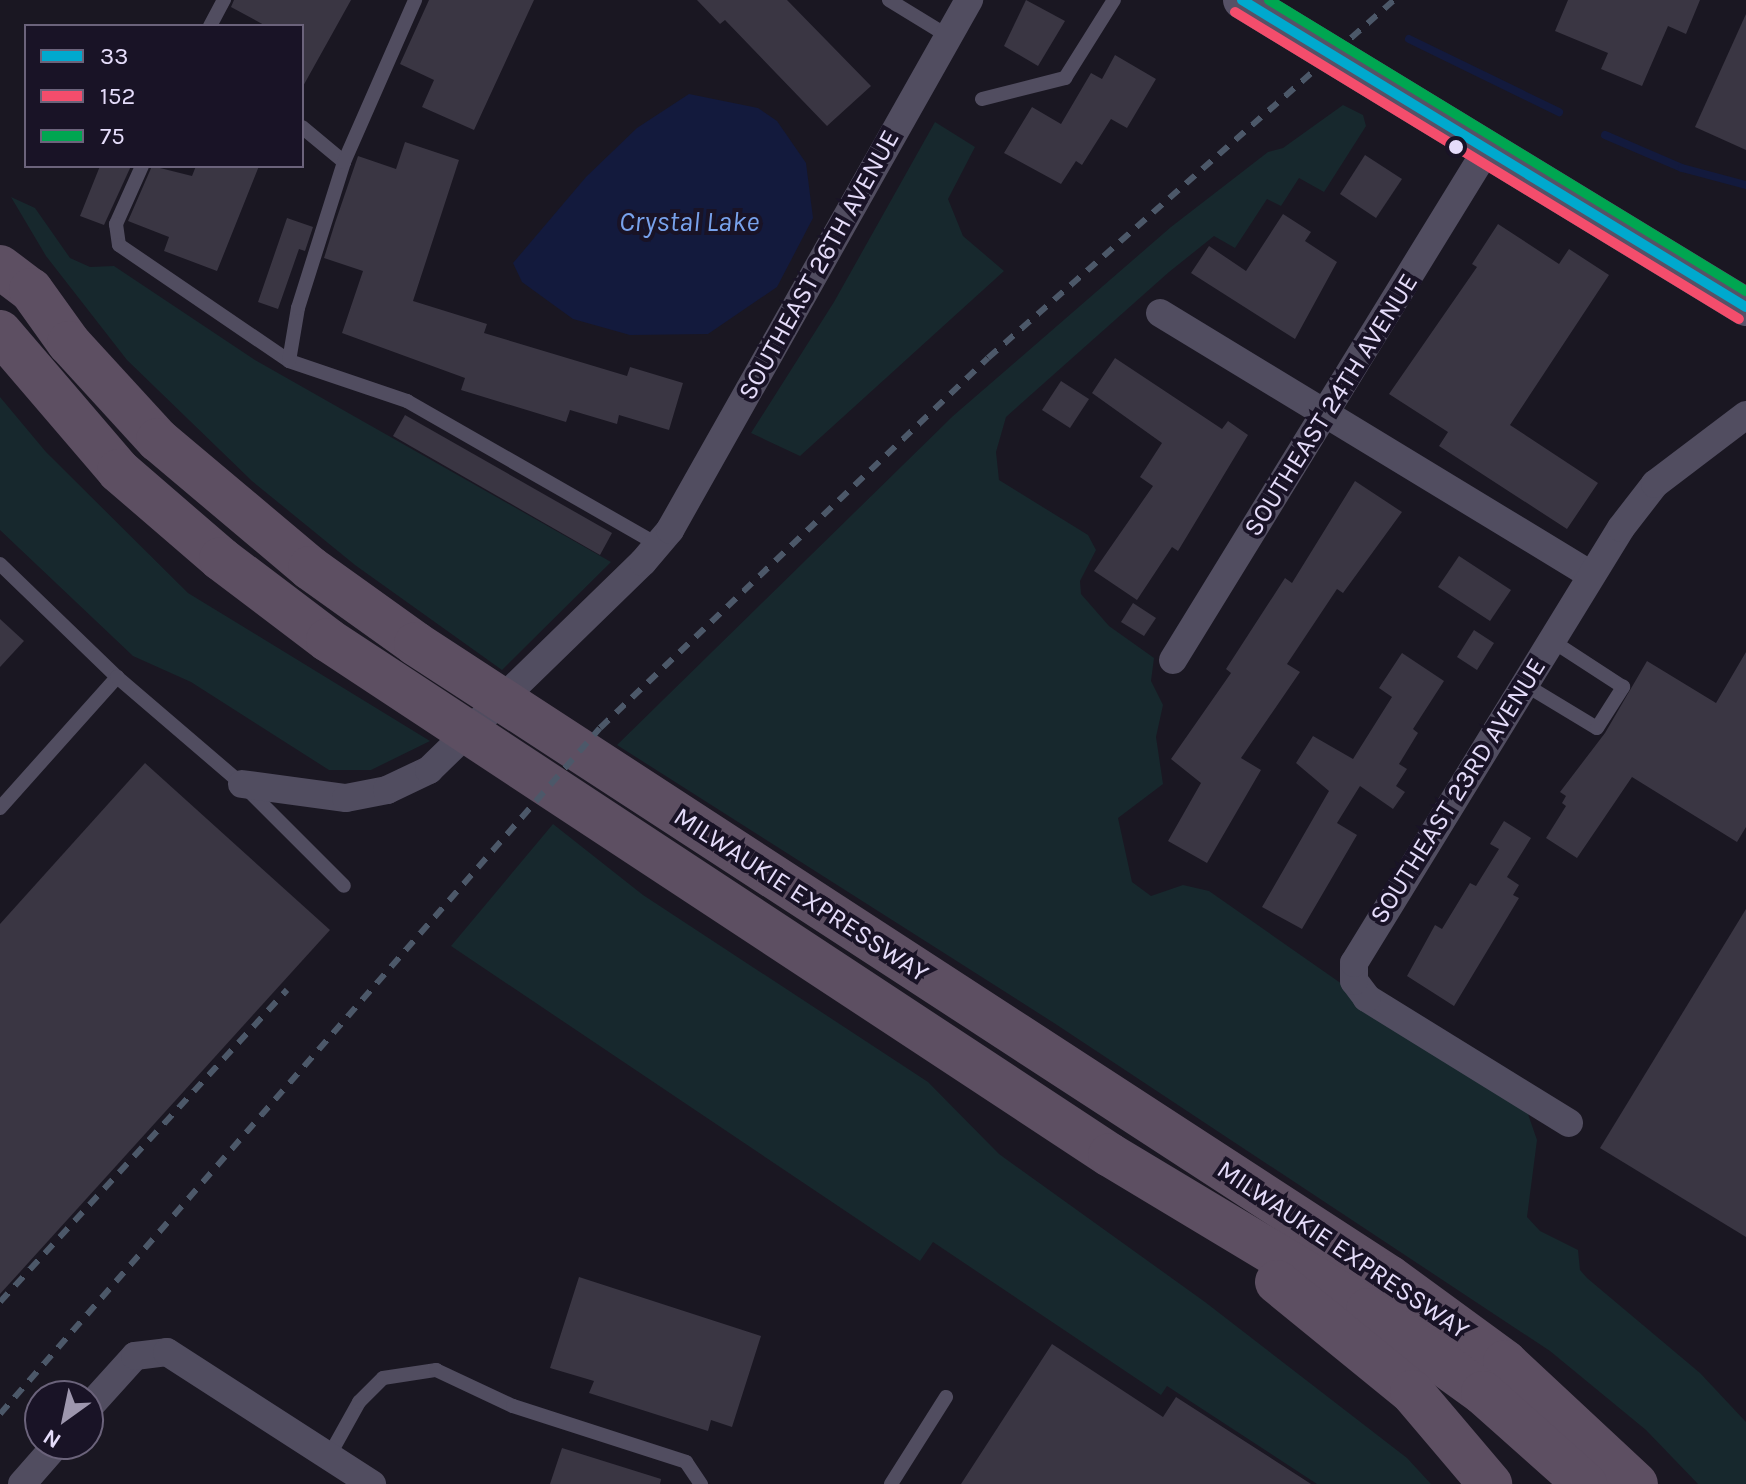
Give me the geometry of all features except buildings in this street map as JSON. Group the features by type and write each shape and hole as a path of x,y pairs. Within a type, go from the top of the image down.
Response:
{"highway":[{"name":"MILWAUKIE EXPRESSWAY","path":"0,267 31,290 112,392 207,486 310,568 416,644 1389,1277 1505,1362 1636,1484"},
{"name":"MILWAUKIE EXPRESSWAY","path":"0,332 73,423 169,516 263,592 383,677 626,840 1110,1155 1309,1270 1483,1393 1585,1484"},
{"path":"1110,1155 1362,1346 1482,1473"}],"main road":[{"path":"1242,0 1746,307"}],"street":[{"name":"SOUTHEAST 26TH AVENUE","path":"242,784 305,796 367,797 429,770 486,718 664,538 969,0"},
{"name":"SOUTHEAST 24TH AVENUE","path":"1173,660 1487,149"},
{"path":"1160,313 1591,575"},
{"name":"SOUTHEAST 23RD AVENUE","path":"1569,1123 1367,998 1352,974 1358,953 1591,575 1655,484 1746,415"},
{"path":"104,1390 135,1356 167,1352 372,1484"},
{"path":"22,1484 43,1460"}],"lane":[{"path":"211,24 224,0"},
{"path":"289,361 298,308 344,162 415,0"},
{"path":"889,0 948,36"},
{"path":"982,99 1065,78 1114,0"},
{"path":"304,129 344,162"},
{"path":"141,168 116,224 119,245 289,361 407,401 664,538"},
{"path":"0,564 117,677 242,784 344,886"},
{"path":"1524,684 1597,728 1623,687 1551,640"},
{"path":"0,808 117,677"},
{"path":"329,1456 359,1402 383,1378 436,1370 513,1406 686,1462 701,1484"},
{"path":"891,1484 946,1397"}],"shaded area":[{"path":"1343,105 1363,115 1366,126 1324,192 1299,178 1281,206 1267,199 1235,248 1214,236 1169,272 1006,417 996,452 999,480 1088,535 1096,550 1080,581 1081,594 1109,626 1154,658 1151,681 1163,705 1156,737 1163,784 1118,818 1132,882 1151,896 1183,885 1209,891 1528,1114 1537,1140 1527,1217 1540,1231 1578,1250 1580,1270 1587,1278 1700,1373 1746,1422 1746,1484 1698,1484 1646,1430 1550,1351 1054,1023 617,745 953,416 1171,227 1268,152 1283,148"},
{"path":"935,122 975,147 948,199 963,236 1004,271 800,456 751,433 834,302"},
{"path":"11,197 35,208 70,258 90,267 114,266 255,360 611,562 502,670 355,565 252,481 127,360 46,256"},
{"path":"0,397 46,452 188,593 430,741 371,770 329,770 191,682 133,656 0,530"},
{"path":"553,824 643,895 928,1082 999,1154 1205,1302 1407,1458 1431,1484 1317,1484 1167,1386 1161,1395 933,1242 920,1261 451,946"}],"water":[{"name":"Crystal Lake","path":"689,94 758,108 777,121 806,163 813,218 777,287 708,334 630,335 573,319 522,282 513,263 586,177 637,128"}],"waterway":[{"path":"1409,39 1559,112"},
{"path":"1605,135 1682,168 1746,185"}],"railway":[{"path":"0,1414 600,728 988,358 1394,0"},
{"path":"0,1302 287,990"}],"transit line":[{"name":"33","path":"1242,0 1746,307"},
{"name":"75","path":"1269,0 1746,291"},
{"name":"152","path":"1235,12 1739,319"}]}
